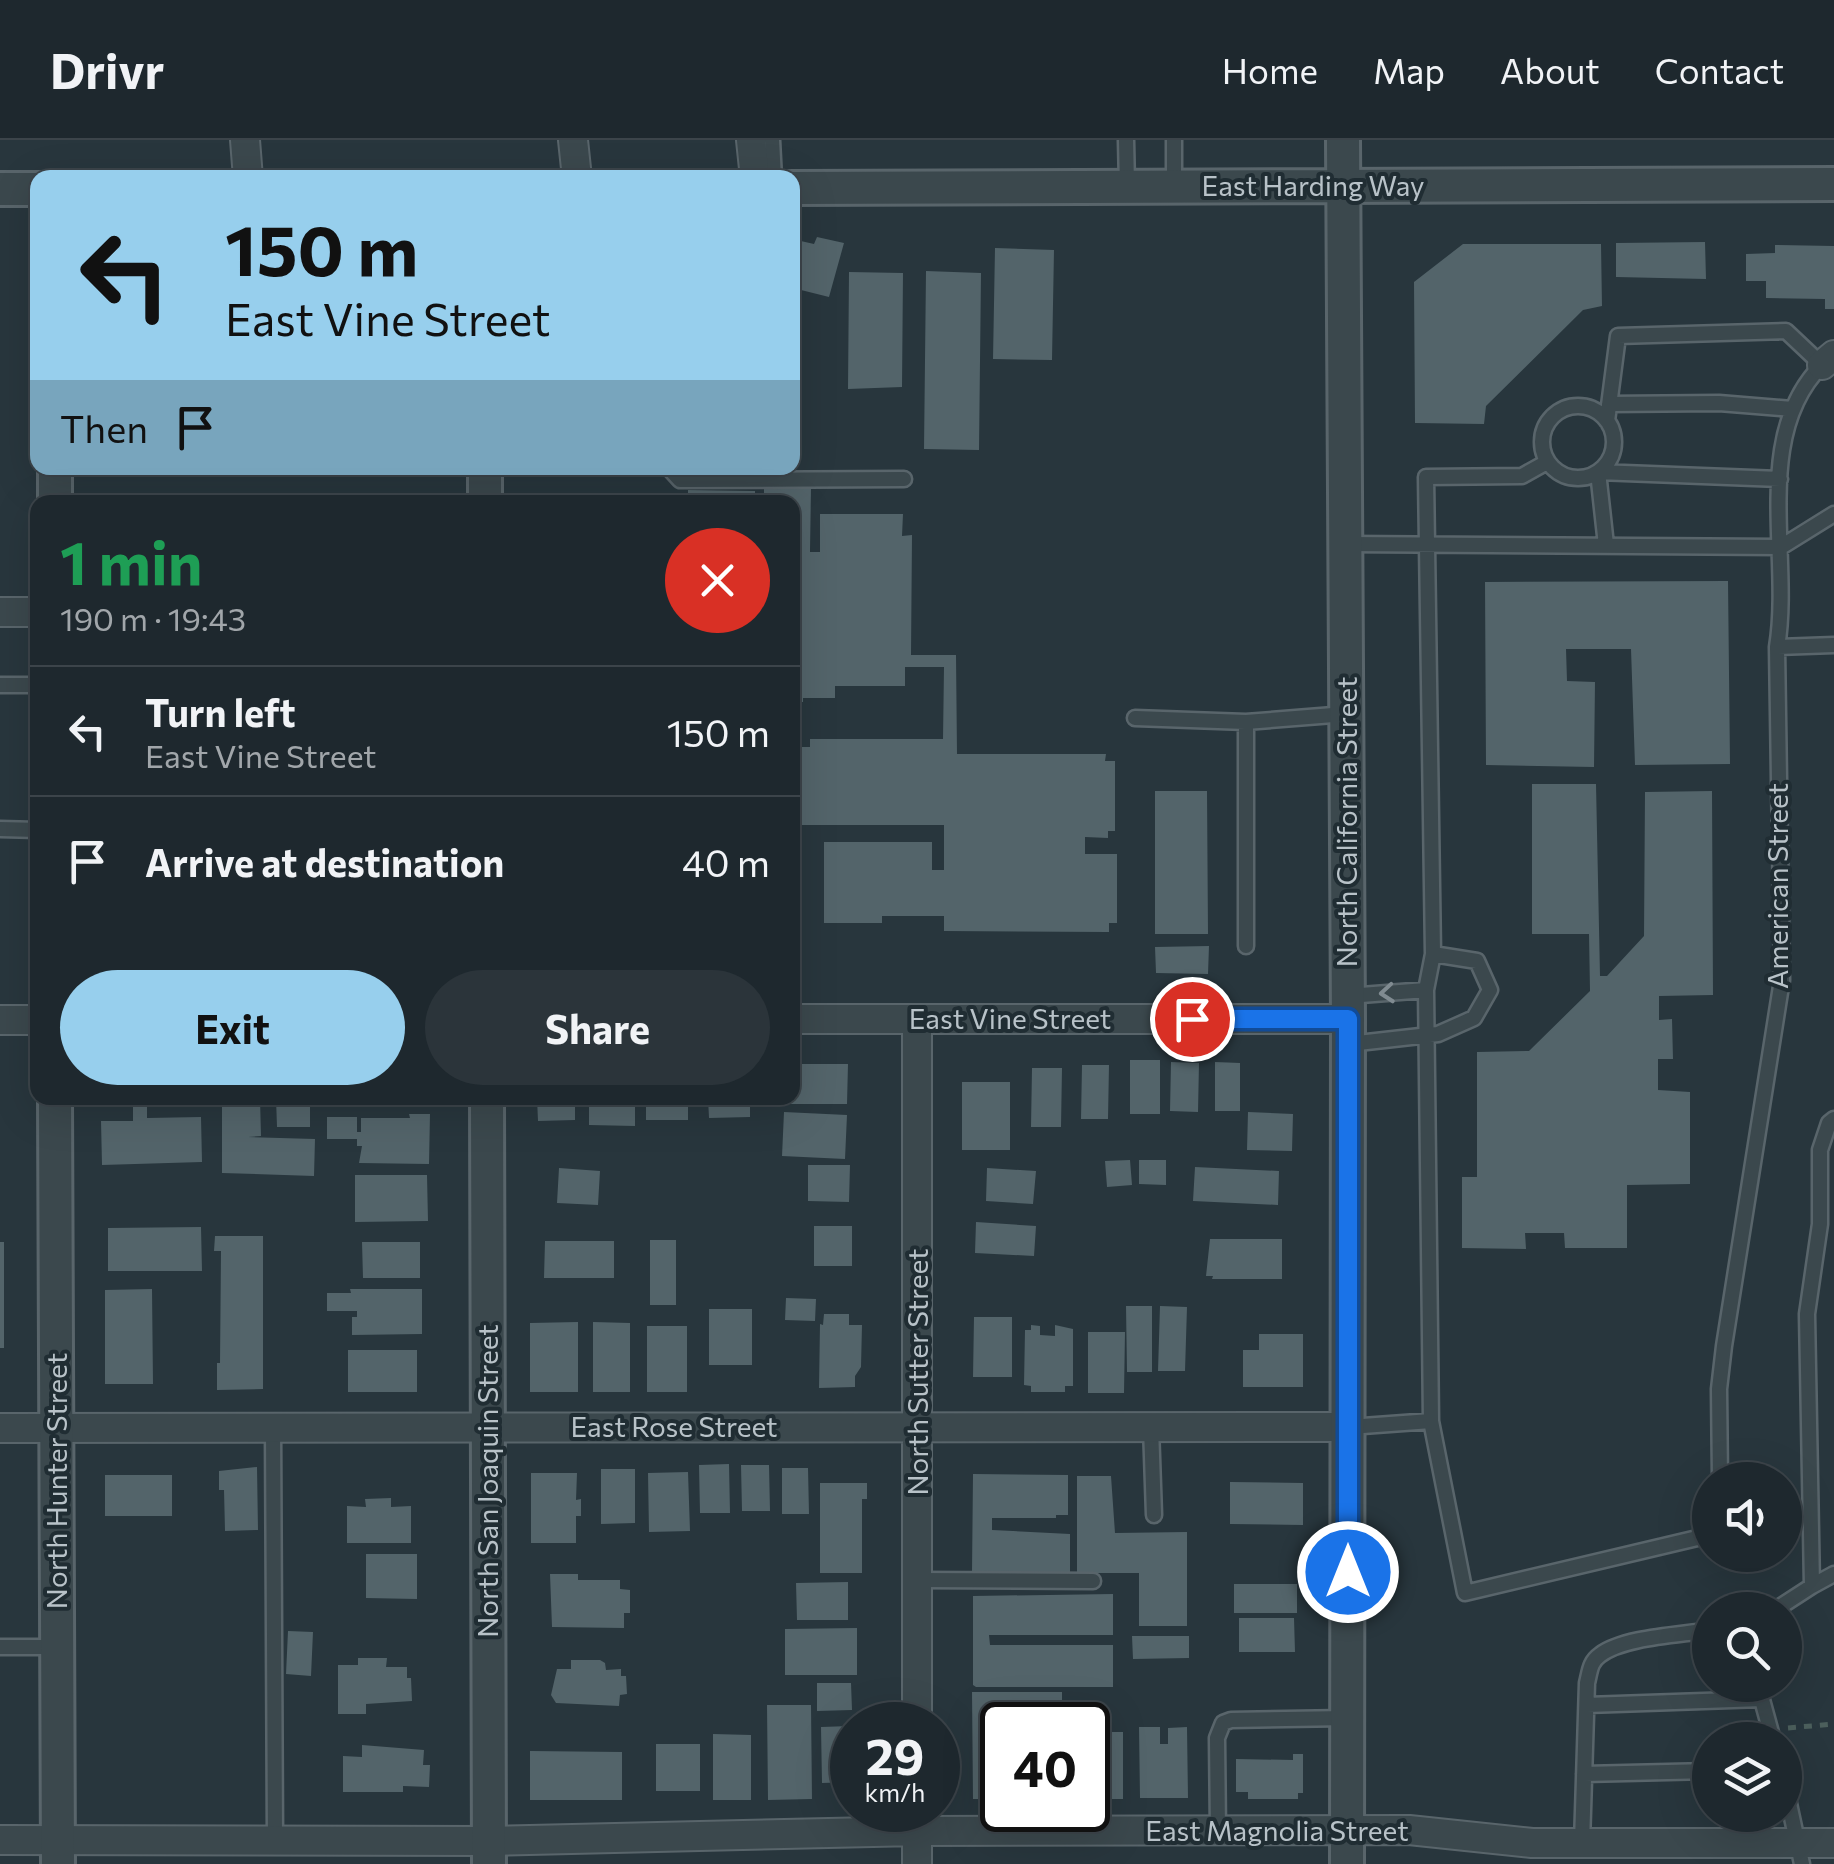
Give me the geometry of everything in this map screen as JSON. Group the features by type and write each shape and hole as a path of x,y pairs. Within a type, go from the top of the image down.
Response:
{"street":[{"path":"245,140 247,170"},
{"path":"573,140 575,170"},
{"path":"751,140 754,170"},
{"name":"North California Street","path":"1344,140 1347,1848"},
{"name":"East Harding Way","path":"800,188 1834,184"},
{"path":"0,189 30,188"},
{"path":"0,612 30,612"},
{"name":"East Vine Street","path":"800,1019 1348,1020"},
{"name":"North Sutter Street","path":"917,1019 917,1702"},
{"path":"0,1020 30,1020"},
{"name":"North Hunter Street","path":"55,1105 58,1852"},
{"name":"North San Joaquin Street","path":"486,1105 488,1852"},
{"name":"East Rose Street","path":"0,1428 1349,1427"},
{"name":"East Magnolia Street","path":"960,1822 1218,1832 1347,1848 1409,1830 1532,1843 1800,1854 1834,1843"},
{"name":"East Magnolia Street","path":"0,1840 58,1852 275,1841 488,1852 830,1826"},
{"path":"917,1832 918,1864"}],"lane":[{"path":"772,140 774,170"},
{"path":"1126,140 1128,187"},
{"path":"1174,140 1174,187"},
{"path":"1607,421 1618,336 1786,331 1828,360"},
{"name":"American Street","path":"1720,1462 1724,1346 1782,980 1777,647 1782,618 1780,479 1784,432 1799,393 1828,360"},
{"path":"1609,404 1720,403 1792,409"},
{"path":"1586,407 1607,421 1612,431 1612,454 1598,472 1588,477 1564,476 1547,462 1541,440 1544,428 1561,410 1586,407"},
{"path":"1547,462 1522,476 1426,478 1434,954 1426,990 1431,1421 1465,1593 1692,1539"},
{"path":"1598,472 1780,479"},
{"path":"1598,472 1606,544"},
{"path":"675,475 680,480 904,479"},
{"path":"1345,544 1781,547 1834,514"},
{"path":"1777,647 1834,646"},
{"path":"0,685 30,685"},
{"path":"1135,718 1246,722 1347,714"},
{"path":"1246,722 1246,946"},
{"path":"0,829 30,830"},
{"path":"1348,1020 1429,1037 1474,1018 1490,990 1477,961 1434,954"},
{"path":"1348,1020 1426,990"},
{"path":"1812,1586 1808,1314 1820,1224 1820,1150 1834,1119"},
{"path":"1820,1224 1834,1236"},
{"path":"1349,1427 1431,1421"},
{"path":"273,1426 275,1841"},
{"path":"1151,1427 1154,1516"},
{"path":"1802,1592 1834,1574"},
{"path":"918,1580 1093,1582"},
{"path":"1582,1843 1591,1664 1602,1653 1628,1644 1692,1633"},
{"path":"0,1647 57,1647"},
{"path":"1586,1705 1692,1697"},
{"path":"1218,1832 1218,1738 1223,1723 1348,1718"},
{"path":"1584,1774 1692,1771"}],"path":[{"path":"1802,1729 1834,1724"}],"building":[{"path":"817,237 844,243 829,297 801,290 800,296 800,241 814,244"},
{"path":"1705,242 1706,279 1616,277 1616,243"},
{"path":"1463,244 1601,244 1602,306 1583,310 1486,406 1484,424 1415,423 1414,282"},
{"path":"1775,245 1834,246 1834,309 1825,309 1825,299 1766,298 1766,281 1746,281 1746,254 1775,253"},
{"path":"995,248 1054,250 1052,360 993,359"},
{"path":"926,271 981,273 979,450 924,449"},
{"path":"849,272 903,273 902,387 848,389"},
{"path":"764,487 811,487 810,552 820,552 820,514 903,514 902,536 912,535 911,655 956,655 957,754 1106,754 1105,761 1115,761 1115,831 1108,831 1108,838 1085,837 1085,854 1117,854 1117,923 1109,923 1109,932 944,931 944,916 882,916 882,923 824,923 824,842 932,842 932,870 944,870 944,825 800,825 800,747 810,747 810,739 943,739 944,667 905,667 905,686 835,686 835,698 803,698 800,702 800,495 764,495"},
{"path":"688,490 755,491 755,495 688,495"},
{"path":"1728,581 1730,764 1635,765 1631,649 1566,649 1567,681 1595,682 1594,767 1486,765 1485,582"},
{"path":"1532,784 1596,784 1600,976 1607,976 1644,936 1645,792 1712,791 1713,995 1659,996 1659,1020 1672,1019 1673,1059 1658,1059 1658,1090 1690,1092 1690,1184 1627,1185 1627,1248 1565,1248 1564,1233 1525,1233 1526,1249 1462,1248 1462,1177 1477,1177 1477,1052 1529,1051 1590,991 1589,934 1532,934"},
{"path":"1155,791 1207,791 1208,934 1155,934"},
{"path":"1209,946 1208,974 1156,973 1155,947"},
{"path":"1130,1060 1160,1060 1160,1114 1130,1114"},
{"path":"1171,1062 1199,1063 1198,1112 1170,1111"},
{"path":"1215,1062 1240,1063 1240,1111 1215,1111"},
{"path":"800,1064 848,1064 847,1104 800,1104"},
{"path":"1082,1065 1109,1065 1108,1119 1081,1119"},
{"path":"1032,1068 1062,1068 1061,1127 1031,1127"},
{"path":"962,1082 1010,1082 1010,1150 962,1150"},
{"path":"133,1105 147,1105 147,1118 201,1117 202,1162 102,1165 101,1121 133,1121"},
{"path":"222,1105 260,1105 261,1136 248,1137 315,1139 314,1176 222,1173"},
{"path":"276,1105 310,1105 310,1127 277,1127"},
{"path":"359,1105 421,1105 421,1107"},
{"path":"537,1105 575,1105 575,1120 538,1121"},
{"path":"589,1105 635,1105 635,1126 589,1125"},
{"path":"646,1105 688,1105 688,1120 646,1120"},
{"path":"708,1105 750,1105 750,1117 709,1118"},
{"path":"784,1112 847,1115 845,1159 782,1156"},
{"path":"1248,1112 1293,1114 1292,1151 1247,1150"},
{"path":"409,1114 430,1114 429,1164 359,1163 362,1146 357,1146 357,1139 327,1139 327,1117 357,1117 357,1132 361,1132 361,1118 410,1118"},
{"path":"1130,1160 1132,1185 1107,1187 1105,1161"},
{"path":"1139,1160 1166,1160 1166,1185 1139,1184"},
{"path":"808,1165 850,1165 849,1202 808,1201"},
{"path":"1195,1167 1279,1171 1278,1205 1193,1201"},
{"path":"559,1168 600,1171 598,1205 557,1203"},
{"path":"987,1168 1036,1171 1033,1204 986,1201"},
{"path":"355,1175 427,1175 428,1221 355,1222"},
{"path":"976,1222 1036,1226 1034,1256 975,1253"},
{"path":"814,1226 852,1226 852,1266 814,1266"},
{"path":"201,1227 202,1271 108,1271 108,1228"},
{"path":"215,1236 263,1236 263,1389 217,1390 221,1251 214,1251"},
{"path":"1210,1239 1282,1239 1282,1279 1206,1276"},
{"path":"650,1240 676,1240 676,1305 650,1305"},
{"path":"545,1241 614,1241 614,1278 544,1278"},
{"path":"0,1242 4,1242 4,1348 0,1348"},
{"path":"362,1242 420,1242 420,1278 363,1278"},
{"path":"152,1289 153,1384 105,1384 105,1290"},
{"path":"350,1289 422,1289 422,1334 352,1335 352,1317 357,1317 357,1311 327,1311 327,1293 351,1293"},
{"path":"786,1298 816,1299 815,1321 785,1320"},
{"path":"1126,1306 1152,1306 1152,1372 1127,1372"},
{"path":"1160,1306 1187,1307 1185,1371 1158,1371"},
{"path":"709,1309 752,1309 752,1365 709,1365"},
{"path":"824,1314 849,1314 849,1325 862,1325 861,1367 855,1376 855,1387 819,1388 820,1324 823,1325"},
{"path":"974,1317 1012,1317 1012,1377 973,1377"},
{"path":"578,1322 578,1392 530,1392 530,1323"},
{"path":"593,1322 630,1323 630,1392 593,1392"},
{"path":"1031,1325 1040,1326 1040,1335 1055,1336 1055,1325 1073,1329 1073,1386 1065,1386 1065,1392 1031,1392 1031,1386 1024,1385 1025,1330 1031,1330"},
{"path":"647,1326 687,1326 687,1392 647,1392"},
{"path":"1088,1332 1125,1332 1124,1393 1088,1393"},
{"path":"1259,1334 1303,1334 1303,1387 1243,1387 1243,1350 1259,1350"},
{"path":"348,1350 417,1350 417,1392 348,1392"},
{"path":"729,1464 730,1513 700,1513 699,1465"},
{"path":"741,1465 769,1465 770,1511 742,1511"},
{"path":"257,1467 258,1530 225,1531 224,1490 219,1490 219,1471"},
{"path":"782,1468 808,1468 809,1514 782,1514"},
{"path":"601,1469 635,1469 635,1523 601,1524"},
{"path":"688,1472 690,1531 649,1532 648,1473"},
{"path":"531,1473 577,1473 576,1500 581,1499 581,1516 576,1516 576,1543 531,1543"},
{"path":"973,1474 1068,1475 1068,1515 992,1518 992,1530 1070,1534 1070,1574 972,1573"},
{"path":"105,1475 172,1475 172,1516 105,1516"},
{"path":"1077,1476 1111,1476 1115,1533 1187,1532 1187,1626 1139,1626 1139,1573 1077,1573"},
{"path":"1230,1482 1303,1483 1303,1525 1230,1524"},
{"path":"820,1483 867,1483 867,1499 862,1499 862,1573 820,1573"},
{"path":"391,1498 391,1507 411,1506 411,1543 347,1543 347,1506 366,1507 365,1499"},
{"path":"366,1554 417,1554 417,1599 366,1598"},
{"path":"550,1574 578,1574 578,1580 620,1580 620,1589 630,1590 630,1613 624,1613 624,1628 552,1627"},
{"path":"848,1582 848,1620 797,1620 796,1583"},
{"path":"1234,1584 1297,1584 1297,1613 1234,1613"},
{"path":"1113,1594 1113,1635 989,1635 990,1645 1113,1645 1113,1687 973,1685 973,1596"},
{"path":"1239,1618 1294,1618 1295,1652 1239,1652"},
{"path":"857,1628 857,1675 785,1675 785,1629"},
{"path":"288,1631 313,1632 311,1676 286,1674"},
{"path":"1132,1636 1189,1636 1189,1658 1133,1659"},
{"path":"358,1658 387,1658 386,1667 407,1667 412,1701 366,1704 366,1714 338,1714 338,1665 358,1665"},
{"path":"571,1660 600,1660 606,1670 621,1669 621,1676 626,1676 627,1694 620,1695 619,1706 556,1703 551,1695 557,1669 571,1669"},
{"path":"817,1683 851,1683 852,1702 830,1702 830,1711 817,1711"},
{"path":"972,1692 1062,1692 1062,1702 980,1702 980,1799 973,1799"},
{"path":"767,1705 811,1705 812,1799 768,1800"},
{"path":"821,1727 830,1727 830,1783 822,1783"},
{"path":"1139,1727 1160,1727 1160,1744 1168,1744 1168,1728 1187,1727 1188,1798 1140,1798"},
{"path":"1110,1732 1123,1732 1123,1799 1110,1799"},
{"path":"713,1734 751,1735 751,1800 713,1800"},
{"path":"656,1744 700,1744 700,1791 656,1791"},
{"path":"362,1745 424,1750 423,1765 430,1765 429,1787 403,1786 403,1792 343,1792 343,1756 362,1757"},
{"path":"530,1751 622,1752 622,1800 530,1800"},
{"path":"1293,1754 1303,1754 1303,1793 1298,1793 1298,1799 1248,1799 1248,1792 1236,1792 1236,1759 1293,1760"}],"route":[{"path":"1192,1019 1348,1019 1348,1572"}]}
